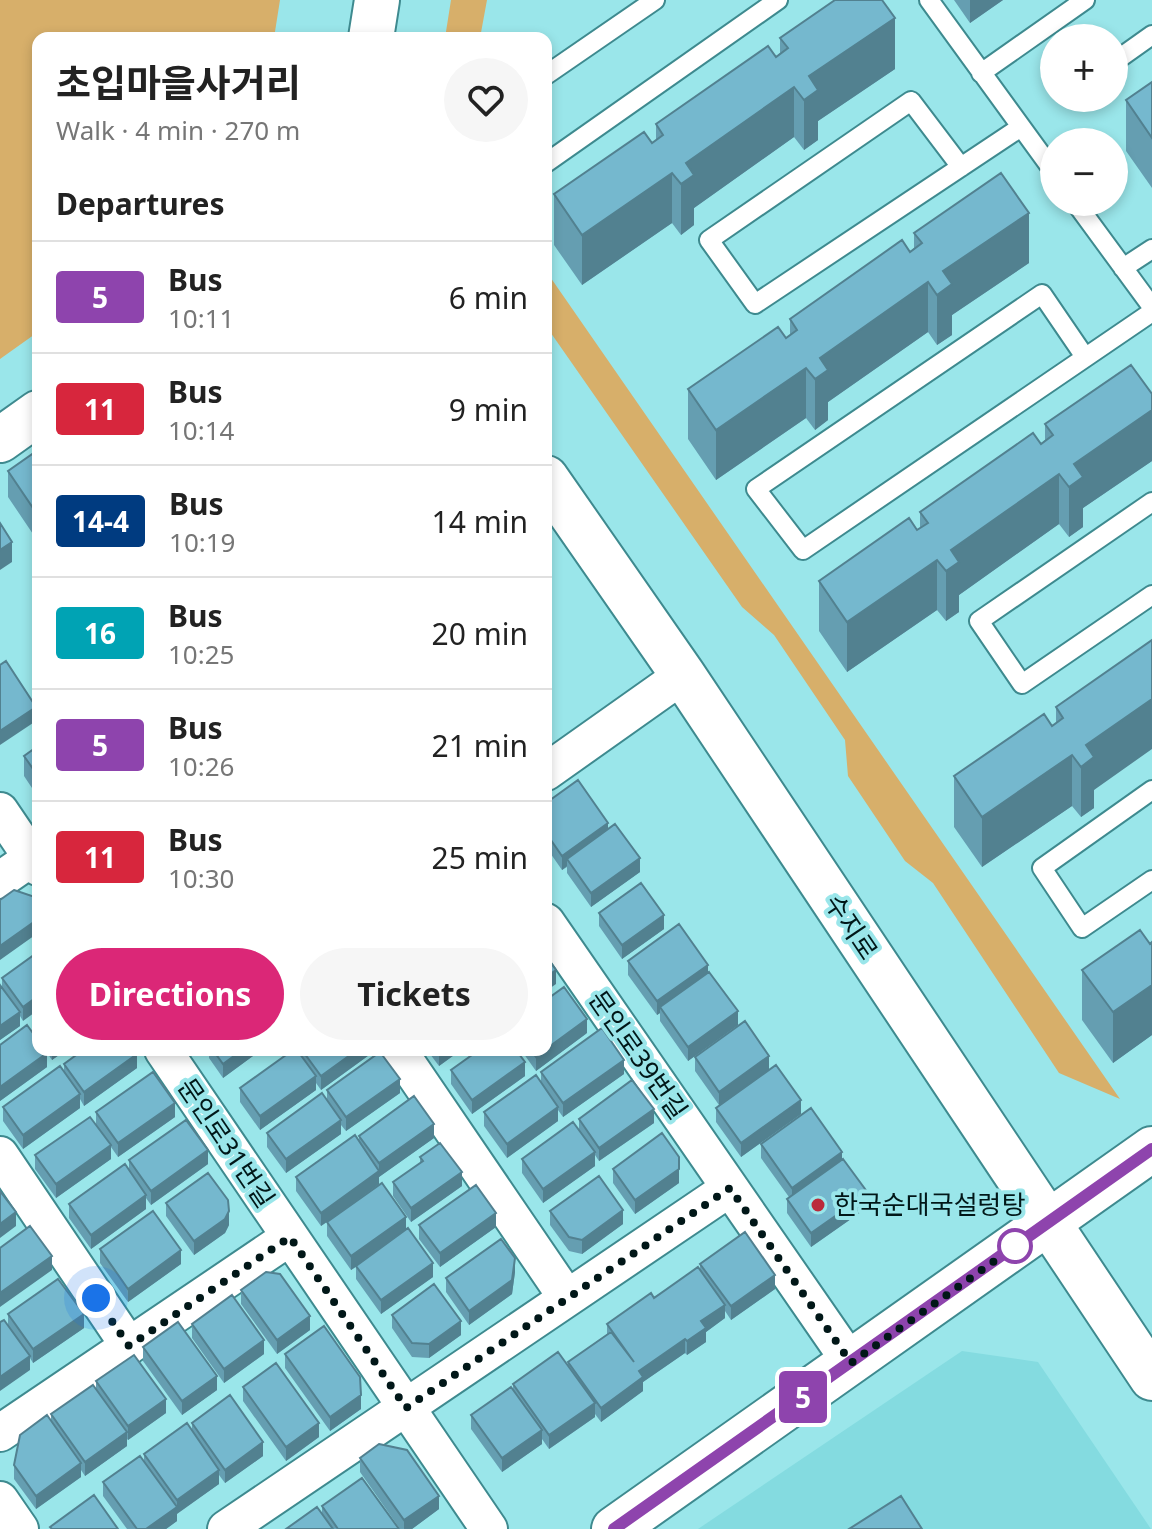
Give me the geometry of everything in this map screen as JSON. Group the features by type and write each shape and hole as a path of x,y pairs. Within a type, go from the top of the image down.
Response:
{"main road":[{"path":"372,32 377,0"},
{"path":"0,440 32,417"},
{"name":"수지로","path":"552,487 683,675 1152,1378"},
{"path":"614,1529 1152,1149"}],"street":[{"path":"552,768 683,675"},
{"path":"0,811 32,859"},
{"path":"0,880 32,864"},
{"name":"문인로39번길","path":"552,931 851,1363"},
{"name":"문인로31번길","path":"167,1056 489,1529"},
{"path":"402,1056 567,1298"},
{"path":"0,1155 129,1346"},
{"path":"226,1529 730,1188"},
{"name":"문인로31번길","path":"0,1433 290,1237"},
{"path":"0,1500 20,1529"}],"lane":[{"path":"552,71 655,0"},
{"path":"552,159 778,0"},
{"path":"929,0 1040,153"},
{"path":"1060,24 1085,0"},
{"path":"1128,52 1152,35"},
{"path":"981,73 1040,40"},
{"path":"961,167 911,101 709,240 755,304 961,167 1021,127"},
{"path":"1085,216 1152,310 1085,357 803,550 756,489 1042,294 1085,357"},
{"path":"1123,268 1152,249"},
{"path":"1152,502 979,621 1022,684 1152,595"},
{"path":"1152,790 1042,868 1082,928 1152,880"}],"shaded area":[{"path":"0,0 280,0 275,32 32,32 32,336 0,359"},
{"path":"451,0 487,0 481,32 446,32"},
{"path":"552,280 1120,1099 1059,1073 933,883 905,861 848,776 845,740 774,635 742,607 552,335"},
{"path":"962,1351 1038,1362 1151,1529 698,1529"}],"building":[{"path":"835,0 882,0 895,18 809,76 818,90 804,100 794,87 686,163 694,175 681,184 672,173 582,235 554,194 644,132 652,143 663,135 656,124 768,46 776,57 788,48 780,38"},
{"path":"1152,82 1152,138 1128,103 1128,99"},
{"path":"1001,173 1029,213 943,271 952,284 937,295 928,282 820,358 828,370 815,379 806,368 716,430 688,389 778,327 786,338 797,330 790,319 902,240 910,252 922,243 914,233"},
{"path":"1131,365 1152,394 1152,410 1074,464 1083,477 1069,487 1059,474 951,550 959,562 946,571 937,560 847,622 819,581 909,518 917,530 928,523 920,512 1033,433 1041,444 1053,435 1045,424"},
{"path":"32,454 32,507 8,471"},
{"path":"0,523 12,542 0,550"},
{"path":"1152,640 1152,699 1086,745 1094,757 1081,767 1072,755 982,817 954,776 1044,714 1052,726 1063,718 1056,707"},
{"path":"6,661 32,701 32,710 0,731 0,665"},
{"path":"32,750 32,767 24,756"},
{"path":"578,780 608,823 562,856 552,842 552,799"},
{"path":"615,824 640,858 591,893 567,859"},
{"path":"641,883 664,915 622,945 599,913"},
{"path":"14,890 32,896 32,923 0,946 0,900"},
{"path":"679,924 708,965 657,1001 628,961"},
{"path":"1140,930 1150,944 1152,942 1152,985 1113,1012 1082,970"},
{"path":"32,956 32,1000 23,1007 2,978"},
{"path":"709,972 738,1011 688,1047 660,1007"},
{"path":"0,985 20,1012 0,1026"},
{"path":"564,987 587,1019 552,1045 552,996"},
{"path":"745,1021 769,1056 719,1092 695,1057"},
{"path":"27,1025 32,1032 32,1056 43,1056 0,1087 0,1045"},
{"path":"602,1028 624,1060 563,1103 541,1072"},
{"path":"75,1056 134,1056 84,1092 64,1064"},
{"path":"217,1056 234,1056 223,1064"},
{"path":"285,1056 301,1056 316,1076 260,1116 240,1088"},
{"path":"306,1056 349,1056 321,1076"},
{"path":"374,1056 383,1056 400,1079 346,1117 327,1090"},
{"path":"471,1056 520,1056 525,1062 472,1100 451,1070"},
{"path":"776,1065 801,1100 741,1143 716,1108"},
{"path":"60,1066 80,1094 23,1135 3,1107"},
{"path":"153,1072 175,1103 118,1143 96,1112"},
{"path":"536,1075 558,1107 507,1144 484,1112"},
{"path":"632,1080 654,1109 599,1148 579,1119"},
{"path":"322,1093 341,1120 286,1159 267,1133"},
{"path":"414,1096 434,1124 379,1163 359,1136"},
{"path":"811,1108 842,1152 792,1188 761,1144"},
{"path":"90,1117 111,1145 56,1184 35,1155"},
{"path":"186,1120 208,1150 151,1191 129,1160"},
{"path":"573,1122 595,1152 543,1189 522,1159"},
{"path":"662,1133 679,1157 679,1169 635,1200 613,1169"},
{"path":"355,1135 379,1171 321,1213 296,1177"},
{"path":"440,1143 462,1172 411,1208 393,1182 423,1161 420,1157"},
{"path":"843,1159 868,1193 811,1233 787,1199"},
{"path":"125,1164 146,1195 91,1235 69,1204"},
{"path":"208,1173 228,1200 229,1211 225,1219 194,1241 166,1203"},
{"path":"599,1176 623,1210 582,1240 569,1237 550,1211"},
{"path":"382,1183 406,1217 351,1256 327,1222"},
{"path":"476,1185 496,1213 440,1253 419,1225"},
{"path":"0,1191 16,1212 0,1224"},
{"path":"153,1211 181,1250 128,1289 100,1249"},
{"path":"30,1226 52,1256 0,1293 0,1248"},
{"path":"408,1228 433,1263 381,1300 356,1266"},
{"path":"745,1232 775,1275 731,1306 700,1264"},
{"path":"501,1239 515,1258 512,1280 469,1311 446,1278"},
{"path":"698,1267 725,1305 701,1321 706,1328 639,1371 643,1377 601,1408 568,1362 611,1332 634,1362 607,1324 651,1293 654,1298"},
{"path":"266,1272 280,1274 310,1316 277,1340 241,1290"},
{"path":"58,1279 84,1314 33,1349 8,1314"},
{"path":"434,1284 461,1321 429,1344 412,1343 392,1315"},
{"path":"232,1295 264,1340 224,1369 192,1324"},
{"path":"4,1320 30,1356 0,1377 0,1322"},
{"path":"178,1322 217,1376 182,1401 143,1347"},
{"path":"324,1326 360,1377 361,1395 330,1417 285,1354"},
{"path":"558,1352 595,1403 549,1435 513,1384"},
{"path":"134,1355 166,1399 128,1426 96,1381"},
{"path":"276,1363 319,1423 286,1447 243,1387"},
{"path":"93,1385 127,1432 85,1462 51,1414"},
{"path":"511,1387 542,1430 502,1458 471,1415"},
{"path":"230,1395 263,1442 225,1470 192,1423"},
{"path":"47,1415 81,1463 36,1496 14,1465 20,1435"},
{"path":"187,1423 219,1470 177,1500 144,1454"},
{"path":"379,1444 407,1450 439,1496 404,1520 360,1458"},
{"path":"140,1456 177,1507 146,1529 137,1529 103,1482"},
{"path":"362,1478 399,1529 338,1529 322,1506"},
{"path":"94,1495 118,1529 50,1527"},
{"path":"901,1496 922,1529 849,1529"},
{"path":"317,1507 333,1529 286,1529"}],"bus line":[{"name":"5","path":"614,1529 1152,1149"}],"place":[{"name":"한국순대국설렁탕","path":"818,1205"}],"route":[{"path":"96,1298 129,1346 290,1237 406,1408 730,1188 851,1363 1024,1240 1015,1246"}]}
